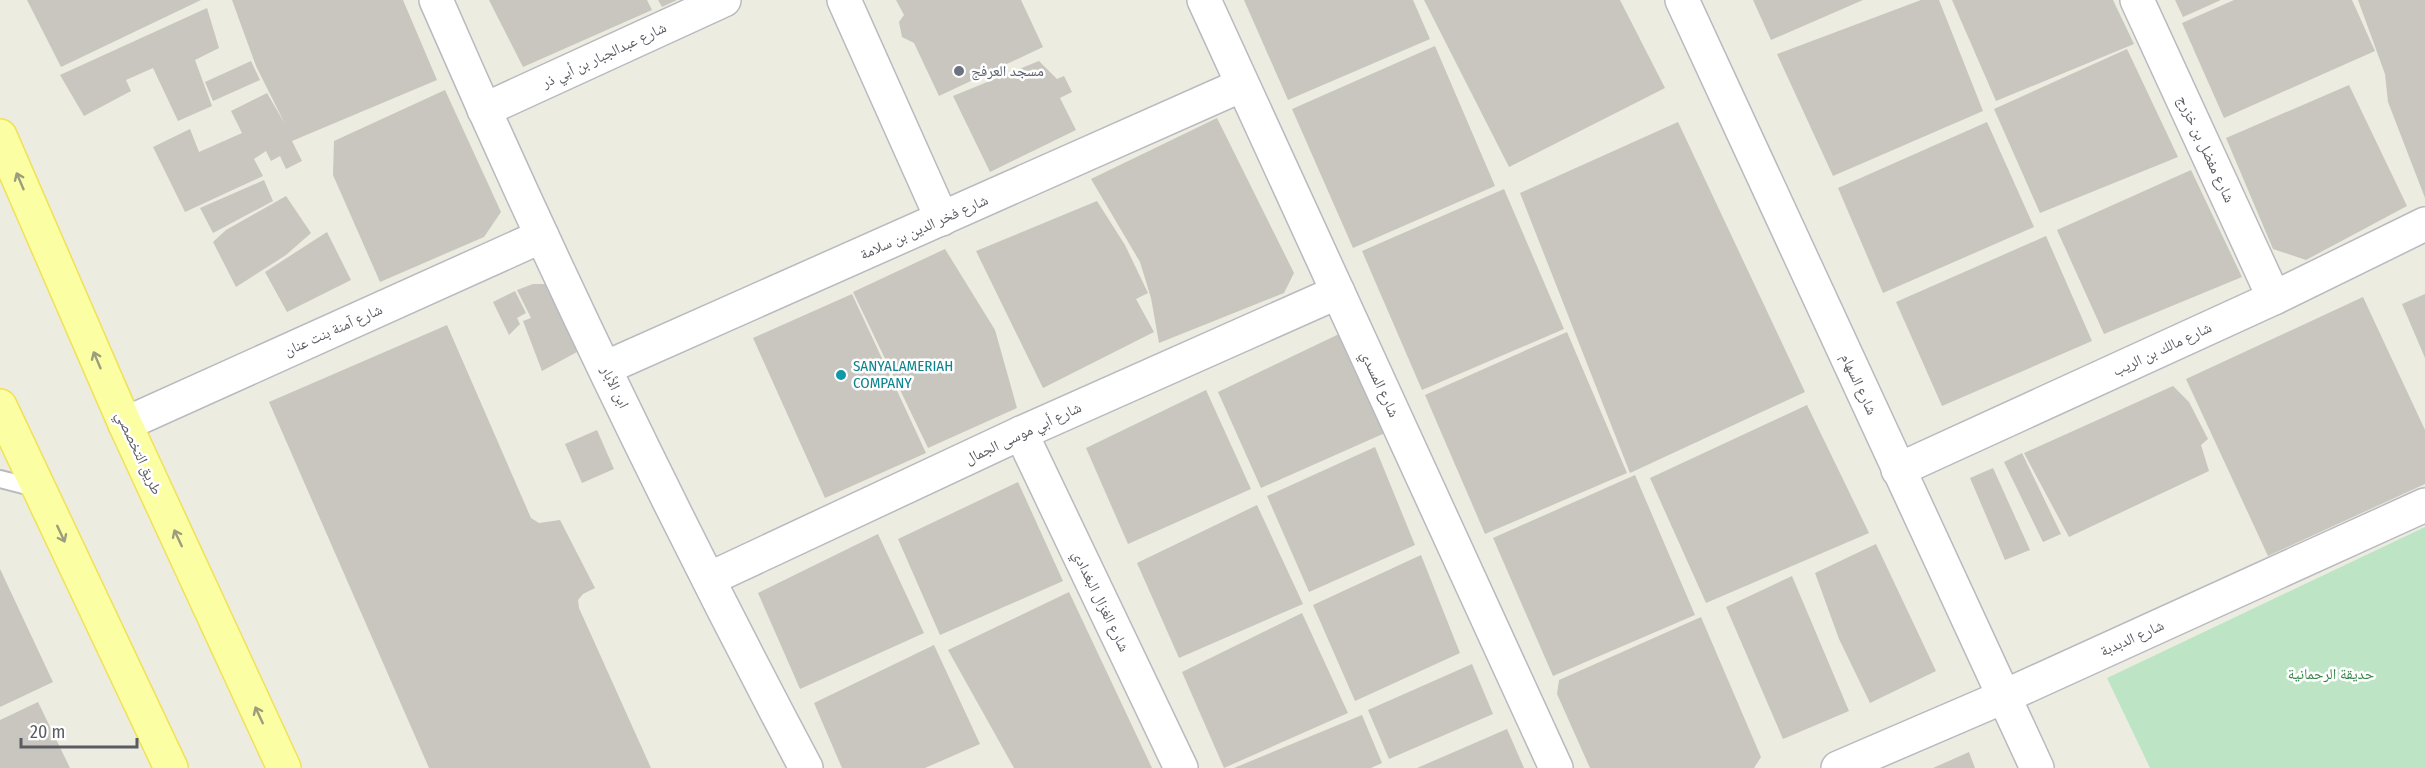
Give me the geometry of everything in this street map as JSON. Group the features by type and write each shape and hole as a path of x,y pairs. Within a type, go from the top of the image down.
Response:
{"main road":[{"name":"طريق التخصصي","path":"0,136 125,424 284,768"},
{"path":"0,406 171,768"}],"street":[{"name":"ابن الأبار","path":"436,0 484,110 605,368 709,579 806,768"},
{"name":"شارع عبدالجبار بن أبي ذر","path":"484,110 724,0"},
{"path":"844,0 942,219"},
{"name":"شارع المسدي","path":"1204,0 1556,768"},
{"name":"شارع السهام","path":"1682,0 2037,768"},
{"name":"شارع مفضل بن خزرج","path":"2137,0 2274,298"},
{"name":"شارع فخر الدين بن سلامة","path":"605,368 1242,86"},
{"name":"شارع مالك بن الريب","path":"1898,470 2274,298 2425,224"},
{"name":"شارع آمنة بنت عنان","path":"125,424 542,236"},
{"name":"شارع أبي موسى الجمال","path":"709,579 1021,433 1338,292"},
{"name":"شارع الغزال البغدادي","path":"1021,433 1181,768"},
{"name":"شارع الدبدبة","path":"1838,768 2003,697 2425,505"}],"lane":[{"path":"0,479 39,489"}],"green space":[{"name":"حديقة الرحمانية","path":"2425,527 2425,768 2150,768 2107,678"}],"building":[{"path":"27,0 201,0 61,67"},
{"path":"232,0 403,0 437,80 292,141 302,161 286,169 280,156 271,161 266,151 254,159 263,176 185,212 153,147 190,129 199,152 242,133 231,111 267,93 285,124 256,66"},
{"path":"489,0 647,0 652,10 523,67"},
{"path":"658,0 677,0 662,7"},
{"name":"مسجد العرفج","path":"896,0 1021,0 1043,47 939,96 914,43 902,37 899,22 904,15"},
{"path":"1244,0 1413,0 1430,39 1288,100"},
{"path":"1424,0 1620,0 1665,88 1509,167"},
{"path":"1753,0 1863,0 1771,40"},
{"path":"1921,0 1939,0 1983,111 1833,176 1777,54"},
{"path":"1952,0 2113,0 2134,44 1996,101"},
{"path":"2175,0 2221,0 2183,17"},
{"path":"2234,0 2352,0 2375,51 2224,118 2182,23"},
{"path":"2358,0 2425,0 2425,198 2388,102 2385,74"},
{"path":"207,8 219,48 195,60 212,106 178,121 153,68 126,80 131,91 84,116 60,75"},
{"path":"1435,46 1495,186 1353,248 1292,109"},
{"path":"2127,49 2178,157 2040,213 1994,109"},
{"path":"251,61 260,80 213,101 205,82"},
{"path":"1039,61 1057,79 1064,76 1072,92 1060,98 1076,130 990,172 953,96"},
{"path":"2349,85 2407,206 2306,260 2273,249 2226,138"},
{"path":"445,90 501,212 484,237 380,282 333,175 334,141"},
{"path":"1217,118 1294,273 1284,293 1159,343 1151,298 1140,262 1091,179"},
{"path":"1678,122 1805,392 1630,473 1520,193"},
{"path":"1987,122 2034,227 1883,293 1838,188"},
{"path":"2191,170 2242,277 2104,334 2057,230"},
{"path":"264,180 273,201 213,233 200,208"},
{"path":"1504,189 1564,329 1422,390 1362,251"},
{"path":"286,196 311,233 286,255 236,287 213,242 226,230"},
{"path":"1097,201 1125,245 1148,293 1136,299 1154,332 1043,388 976,251"},
{"path":"327,232 351,280 287,312 265,272"},
{"path":"2046,236 2092,341 1942,406 1896,302"},
{"path":"945,249 995,330 1017,408 928,448 853,292"},
{"path":"533,284 546,284 577,352 542,371 523,321 531,318 517,290"},
{"path":"515,291 526,313 517,318 520,324 509,335 493,302"},
{"path":"852,294 926,453 825,498 753,338"},
{"path":"2425,294 2425,358 2402,304"},
{"path":"2363,297 2425,430 2425,484 2268,556 2186,379"},
{"path":"447,325 531,518 539,523 560,520 595,588 583,594 578,600 579,608 651,768 429,768 269,402"},
{"path":"1567,332 1627,473 1485,534 1425,395"},
{"path":"1339,334 1385,433 1261,488 1218,392"},
{"path":"2173,386 2189,402 2208,439 2201,445 2209,471 2069,537 2024,453"},
{"path":"1206,390 1251,489 1128,544 1086,448"},
{"path":"1807,405 1869,533 1706,603 1650,478"},
{"path":"597,430 614,469 582,483 565,444"},
{"path":"1375,447 1415,545 1309,592 1267,496"},
{"path":"2022,453 2061,534 2043,542 2004,462"},
{"path":"1993,468 2030,550 2005,560 1970,478"},
{"path":"1635,475 1695,615 1553,676 1493,538"},
{"path":"1018,482 1063,581 940,635 898,539"},
{"path":"1257,505 1303,604 1179,658 1137,563"},
{"path":"878,534 924,633 800,689 758,593"},
{"path":"1876,544 1936,671 1870,703 1839,639 1815,573"},
{"path":"1421,555 1460,653 1355,701 1313,605"},
{"path":"0,569 53,682 0,707"},
{"path":"1792,576 1849,711 1783,739 1726,607"},
{"path":"1069,592 1152,768 1014,768 948,650"},
{"path":"1302,613 1348,713 1224,768 1182,672"},
{"path":"1701,617 1761,757 1754,768 1590,768 1557,694 1559,680"},
{"path":"934,645 980,744 925,768 842,768 814,703"},
{"path":"1472,664 1493,714 1389,759 1368,710"},
{"path":"38,702 70,768 0,768 0,720"},
{"path":"1362,715 1382,763 1371,768 1234,768"},
{"path":"1507,729 1524,768 1417,768"},
{"path":"1969,752 1975,768 1933,768"}],"place":[{"name":"مسجد العرفج","path":"959,71"},
{"name":"SANYALAMERIAH COMPANY","path":"841,375"}]}
